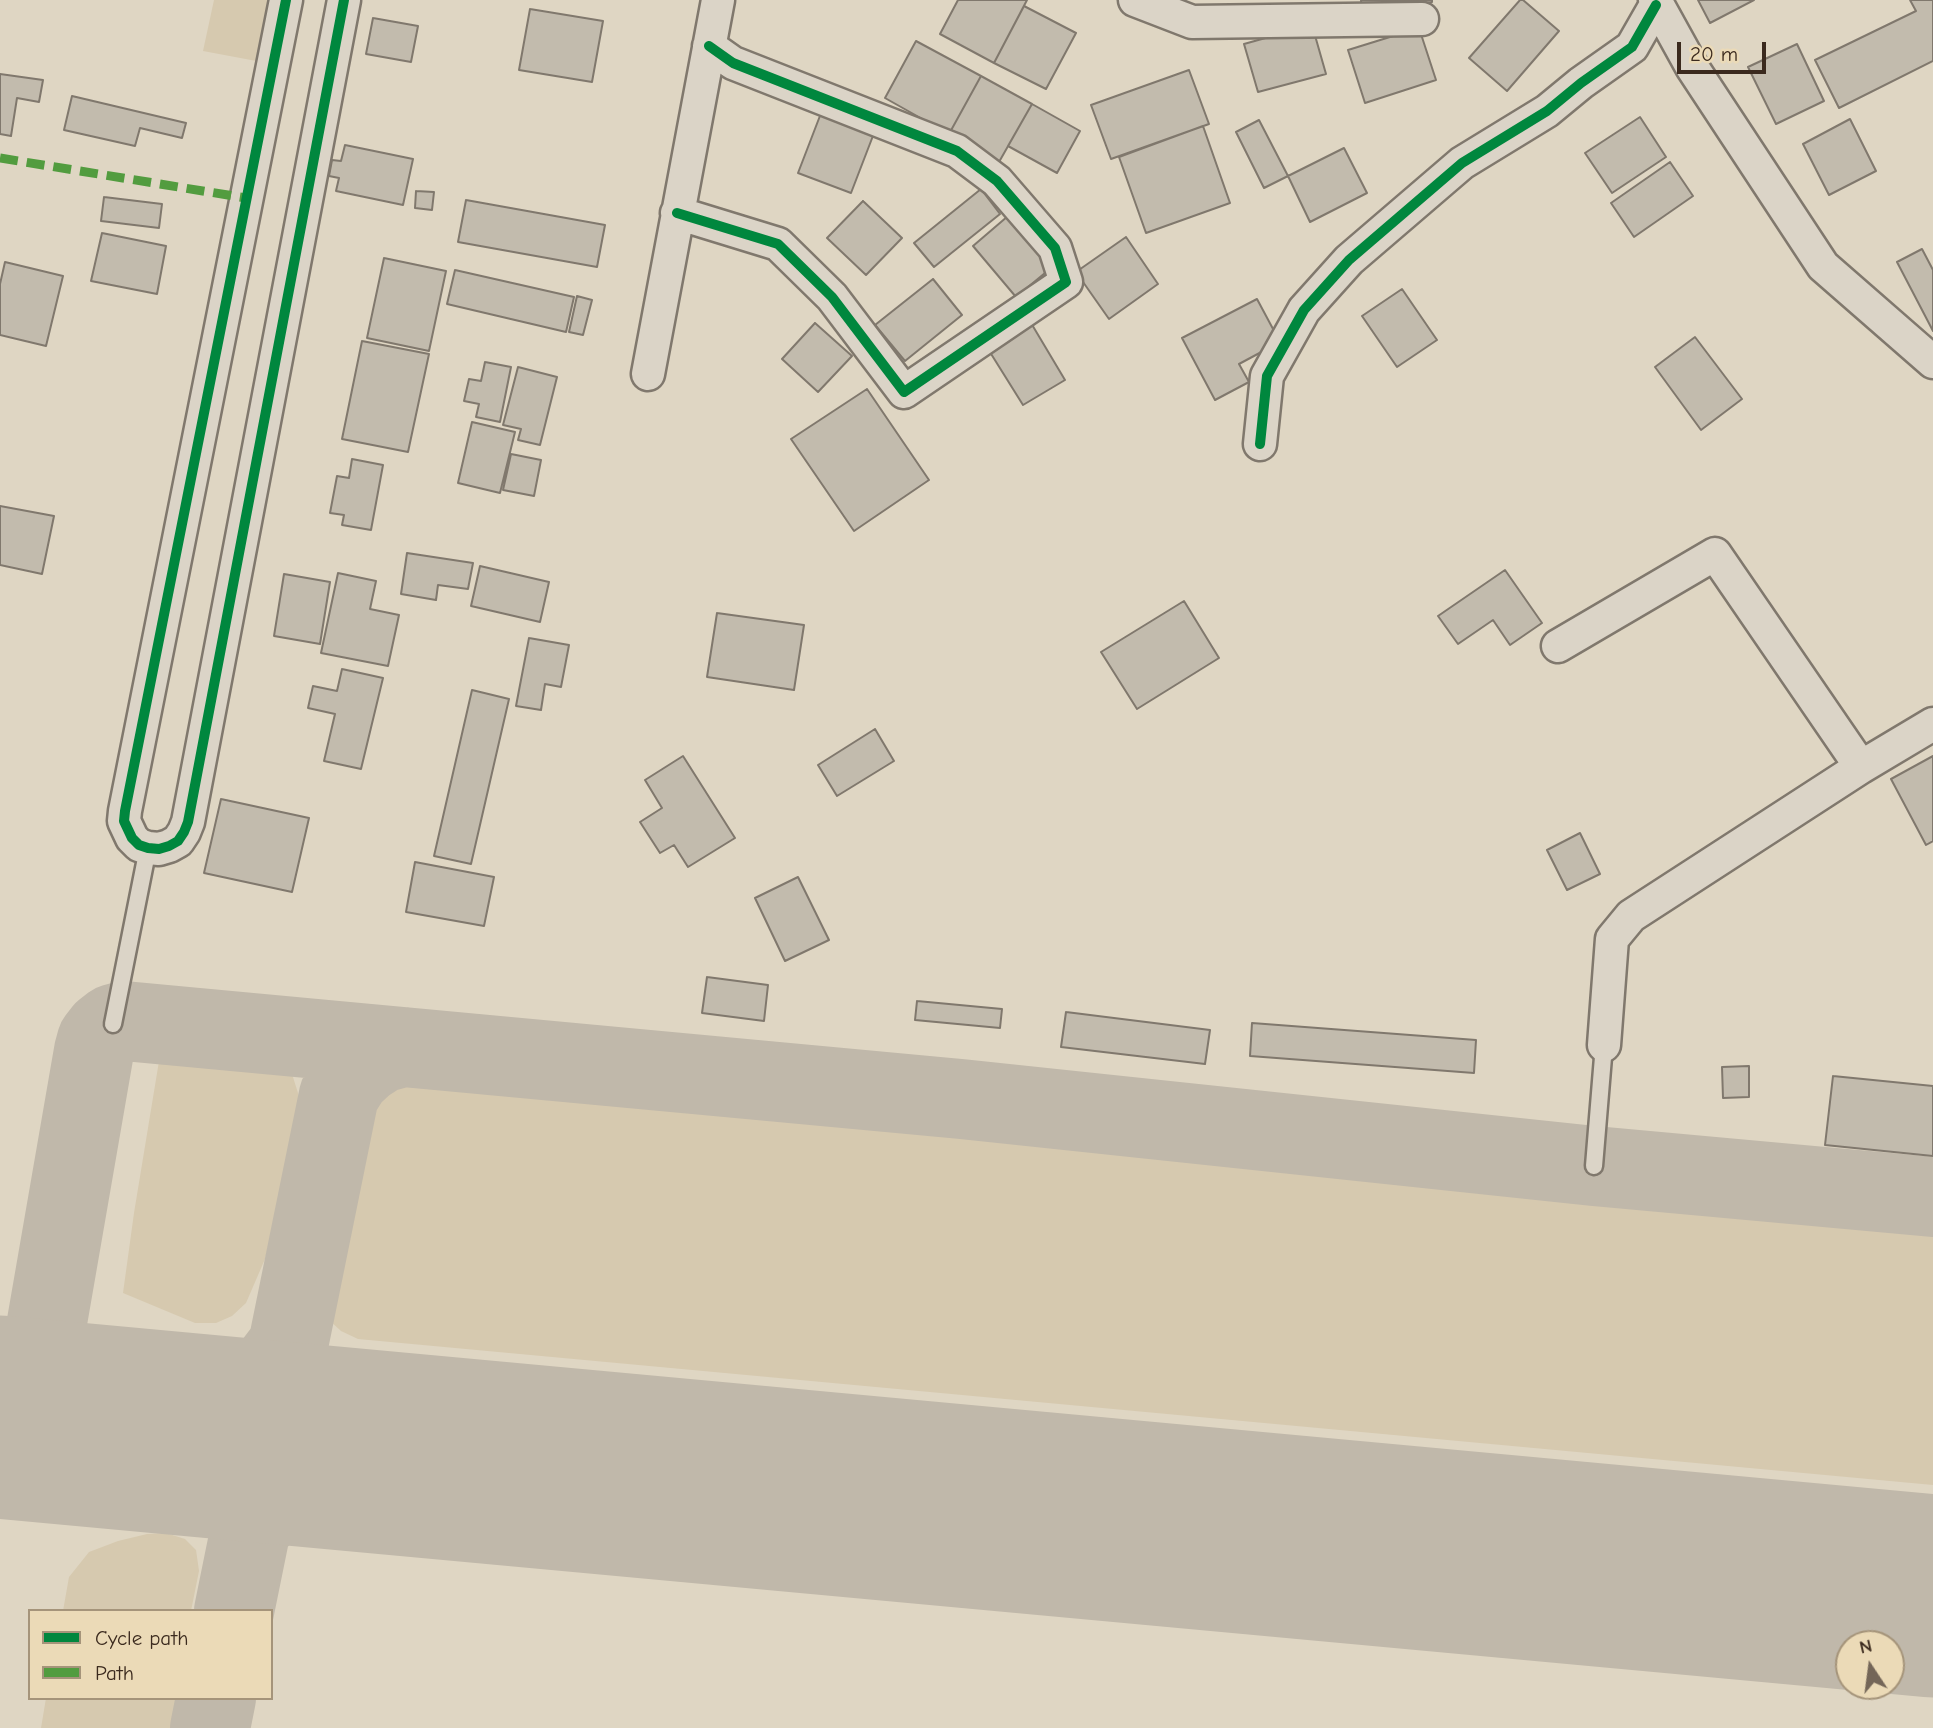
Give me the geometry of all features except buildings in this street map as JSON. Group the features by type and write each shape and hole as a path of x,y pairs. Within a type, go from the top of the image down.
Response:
{"street":[{"path":"286,0 125,811 124,821 132,838 139,845 148,848 159,849 178,841 188,822 344,0"},
{"path":"648,373 718,0"},
{"path":"1135,0 1192,22 1422,19"},
{"path":"1655,2 1692,67 1824,266 1933,362"},
{"path":"1260,444 1267,376 1304,310 1349,260 1462,163 1547,111 1581,82 1632,47 1655,2"},
{"path":"677,212 778,244 832,297 904,392 1066,282 1055,248 997,181 957,151 733,63 709,46"},
{"path":"1558,646 1715,554 1861,767"},
{"path":"1604,1045 1612,939 1631,916 1861,767 1933,724"}],"lane":[{"path":"113,1024 148,848"},
{"path":"1594,1166 1604,1045"}],"shaded area":[{"path":"214,0 280,0 267,63 203,51"},
{"path":"161,1049 246,1051 275,1057 292,1074 298,1093 302,1117 265,1259 246,1303 232,1316 216,1323 195,1323 123,1293"},
{"path":"410,1073 1933,1214 1933,1485 358,1339 341,1331 329,1320 322,1310 318,1295 365,1092 378,1080"},
{"path":"166,1533 185,1539 196,1550 199,1571 191,1609 63,1609 69,1577 89,1552 147,1534"},
{"path":"46,1700 177,1700 172,1728 41,1728"}],"taxiway":[{"path":"30,1420 94,1051 97,1040 104,1031 113,1024 124,1021 961,1099 1594,1166 1933,1197"},
{"path":"234,1609 339,1095 351,1076 364,1064 381,1053 403,1047"},
{"path":"250,1529 239,1496 225,1473 207,1454 180,1433 239,1398 265,1376 287,1347"},
{"path":"250,1529 276,1500 301,1480 329,1463 369,1451"},
{"path":"210,1728 216,1700"}],"runway":[{"path":"0,1417 1933,1596"}],"marked path":[{"path":"0,158 246,198"}],"cycle path":[{"path":"286,0 125,811 124,821 132,838 139,845 148,848 159,849 178,841 188,822 344,0"},
{"path":"1260,444 1267,376 1304,310 1349,260 1462,163 1547,111 1632,47 1656,5"},
{"path":"677,213 778,244 832,297 904,392 1066,282 1055,248 997,181 957,151 733,63 709,46"}]}
